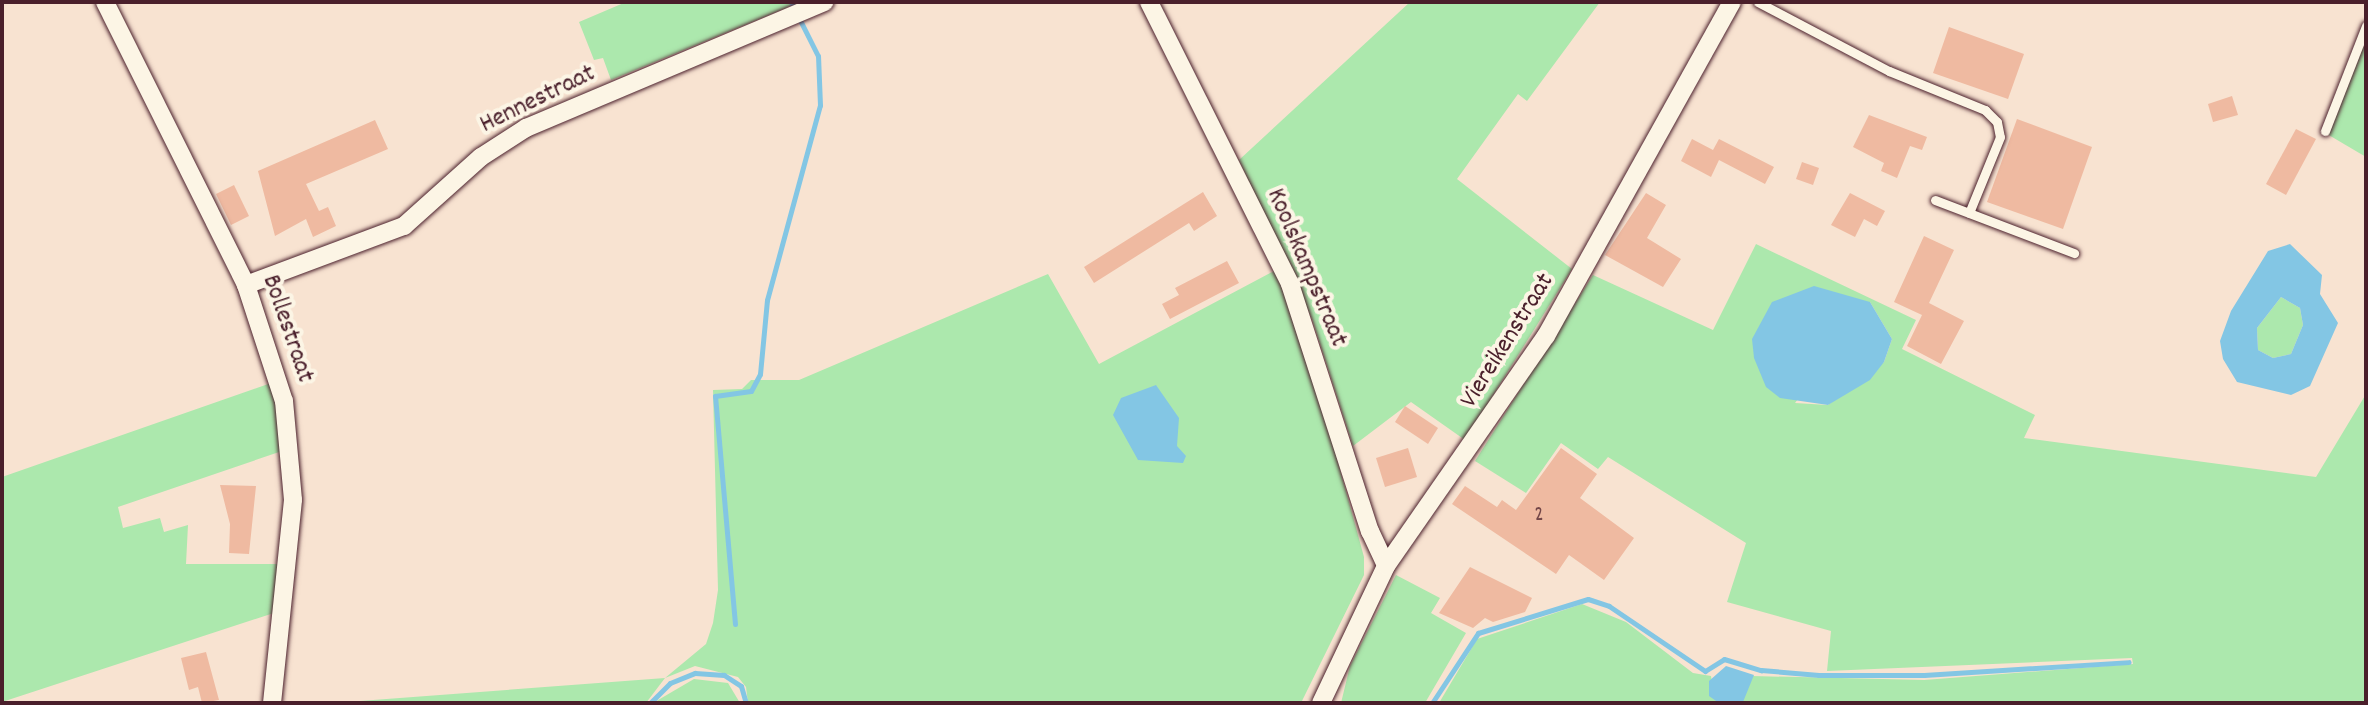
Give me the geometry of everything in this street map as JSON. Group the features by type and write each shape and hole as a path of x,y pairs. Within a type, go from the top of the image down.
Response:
{"street":[{"name":"Bollestraat","path":"105,2 246,285 284,401 292,450 285,603 272,703"},
{"name":"Hennestraat","path":"246,285 404,226 481,157 526,128 825,2"},
{"name":"Koolskampstraat","path":"1149,2 1290,284 1370,531 1386,566"},
{"name":"Viereikenstraat","path":"1321,703 1386,566 1546,336 1732,2"}],"lane":[{"path":"1758,2 1889,71 1985,110 1997,122 2000,137 1969,213"},
{"path":"2325,131 2366,26"},
{"path":"1935,200 2074,253"}],"green space":[{"path":"626,2 792,2 793,5 611,80 603,58 594,60 579,22"},
{"path":"1410,2 1600,2 1527,101 1518,94 1457,179 1572,269 1465,440 1411,402 1353,446 1312,319 1239,160"},
{"path":"2366,38 2366,157 2327,134"},
{"path":"1756,244 1916,320 1902,349 2035,415 2024,438 2316,477 2366,394 2366,703 1439,703 1477,639 1582,604 1626,622 1693,673 1711,676 1713,688 1752,676 1924,680 2133,664 2132,658 1827,671 1831,631 1727,602 1746,543 1608,457 1598,469 1561,443 1526,493 1475,461 1593,275 1713,330","holes":["1870,302 1892,339 1884,362 1828,405 1795,403"]},
{"path":"1276,270 1321,400 1364,557 1364,575 1301,703 748,703 746,687 738,677 695,666 665,678 706,644 713,623 718,590 713,390 742,389 751,380 799,380 1048,274 1099,364"},
{"path":"2281,297 2300,308 2303,325 2291,354 2273,358 2258,350 2257,328"},
{"path":"271,383 285,450 118,507 123,528 160,518 164,532 188,525 186,564 281,564 277,612 2,702 2,477"},
{"path":"1396,575 1440,598 1431,613 1466,633 1425,703 1341,703 1350,666"},
{"path":"665,678 646,703 333,703"},
{"path":"694,679 728,683 740,703 653,703"}],"water":[{"path":"2290,244 2322,275 2320,294 2338,323 2310,386 2291,395 2237,382 2223,359 2220,341 2231,311 2268,251","holes":["2281,297 2300,308 2303,325 2291,354 2273,358 2258,350 2257,328"]},
{"path":"1814,286 1870,302 1892,339 1884,362 1870,380 1828,405 1780,398 1766,387 1754,358 1752,339 1772,302"},
{"path":"1156,385 1179,418 1177,446 1186,456 1183,463 1138,460 1113,415 1121,398"},
{"path":"1726,666 1754,675 1743,702 1719,703 1709,696 1709,681"}],"building":[{"path":"1949,27 2024,54 2008,99 1933,73"},
{"path":"2232,96 2238,115 2213,122 2208,104"},
{"path":"1869,115 1927,137 1922,150 1910,146 1897,178 1881,171 1884,163 1853,147"},
{"path":"2017,119 2092,147 2063,229 1987,202"},
{"path":"375,120 388,149 306,184 319,211 328,207 336,226 313,237 306,219 275,236 258,171"},
{"path":"2296,129 2316,139 2286,195 2266,184"},
{"path":"1692,139 1713,150 1719,139 1774,167 1765,184 1719,160 1711,177 1681,161"},
{"path":"1802,162 1819,168 1813,185 1796,179"},
{"path":"234,185 249,216 231,225 216,194"},
{"path":"1203,192 1217,216 1194,231 1189,223 1094,283 1084,267"},
{"path":"1646,193 1666,205 1647,238 1681,259 1663,287 1605,255"},
{"path":"1850,193 1885,211 1877,226 1864,219 1855,237 1831,225"},
{"path":"1924,236 1954,250 1929,303 1964,321 1941,364 1907,346 1922,315 1894,302"},
{"path":"1227,261 1239,283 1170,319 1162,304 1179,295 1175,288"},
{"path":"1405,406 1438,428 1428,444 1395,422"},
{"path":"1408,448 1417,477 1385,487 1376,458"},
{"path":"1561,448 1597,474 1580,498 1634,538 1604,580 1569,555 1556,574 1452,504 1465,486 1497,507 1502,500 1516,510"},
{"path":"220,485 256,486 249,554 229,553 230,524"},
{"path":"1470,567 1532,598 1525,612 1493,622 1485,618 1473,628 1439,613"},
{"path":"206,652 219,700 202,703 198,687 189,690 181,658"}],"waterway":[{"path":"735,624 715,396 751,391 760,374 767,300 820,105 818,56 791,2"},
{"path":"1432,703 1478,633 1588,599 1609,606 1705,671 1724,659 1761,670 1819,675 1924,675 2129,662"},
{"path":"650,703 670,683 695,673 724,675 741,686 746,703"}]}
